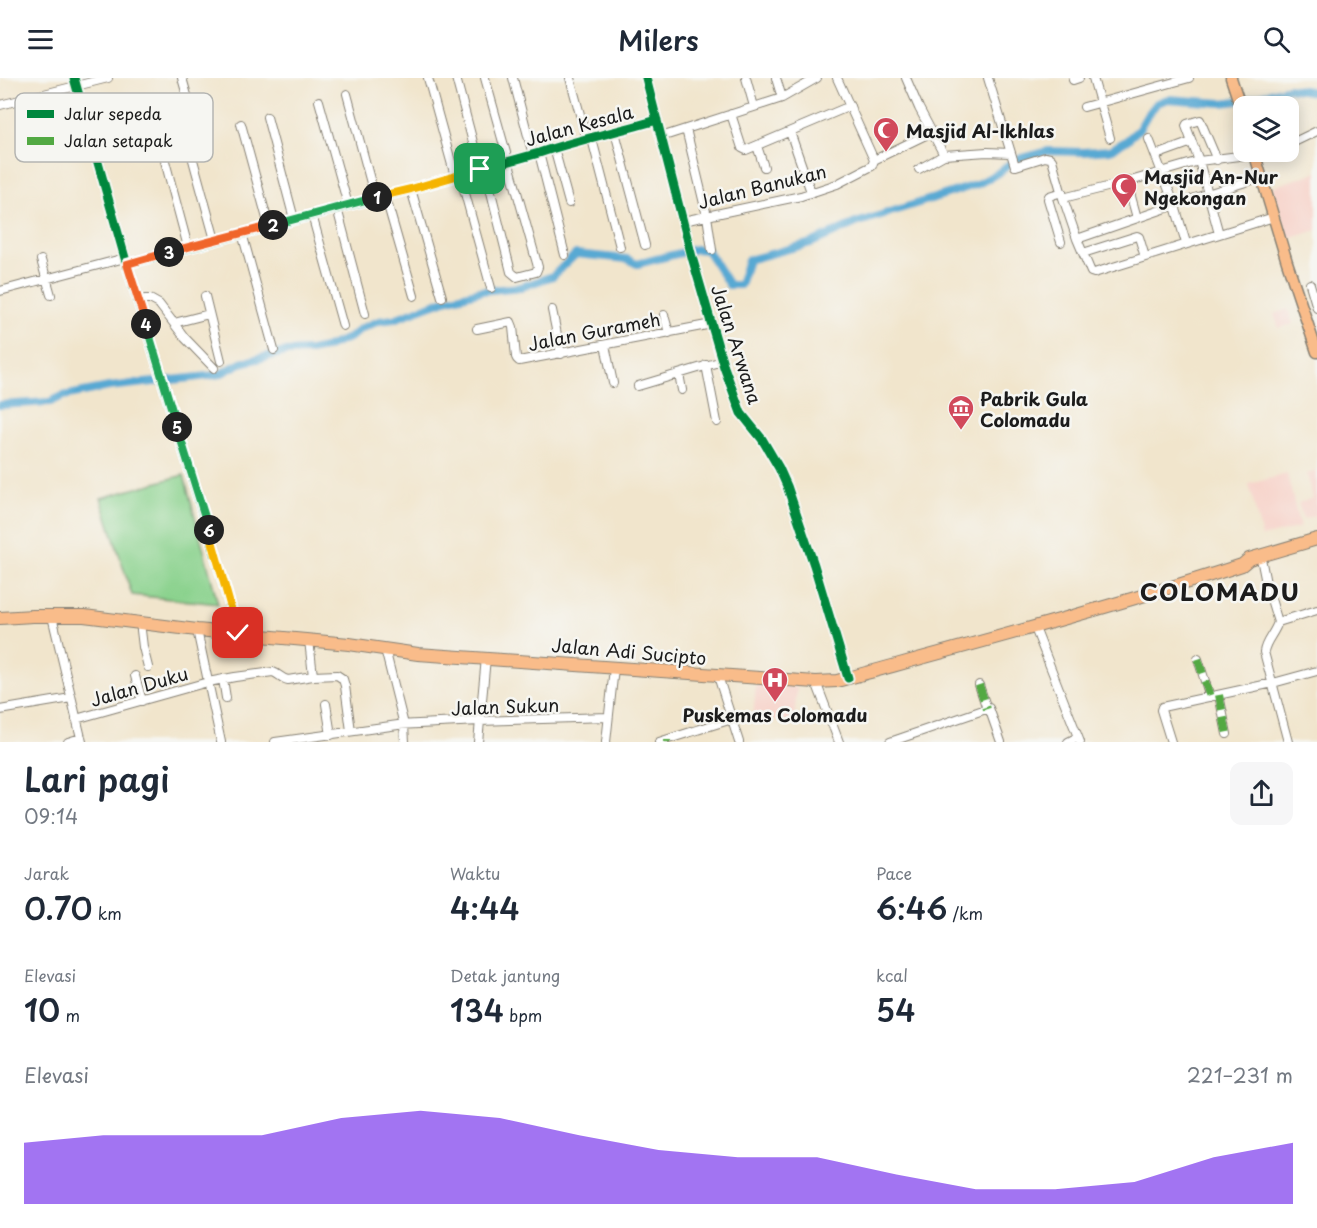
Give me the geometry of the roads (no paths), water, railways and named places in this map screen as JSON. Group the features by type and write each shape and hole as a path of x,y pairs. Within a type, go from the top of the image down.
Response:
{"highway":[{"name":"Jalan Adi Sucipto","path":"0,618 84,616 418,654 718,676 816,682 837,681 1035,628 1172,588 1242,565 1249,560 1317,539"},
{"name":"Jalan Adi Sucipto","path":"1242,565 1262,564 1317,547"}],"main road":[{"path":"1231,78 1237,96"},
{"path":"1257,162 1317,352"}],"street":[{"path":"39,93 75,82 108,78"},
{"path":"182,78 186,93"},
{"path":"428,78 491,288"},
{"path":"456,78 511,272 518,277 534,273 538,267 484,78"},
{"path":"513,78 565,255"},
{"path":"570,78 621,247"},
{"name":"Jalan Arwana","path":"646,78 692,257 722,361 741,414 762,439 787,486 814,565 848,678"},
{"path":"746,78 753,103"},
{"path":"776,78 782,98"},
{"path":"661,137 782,98 818,78"},
{"path":"837,78 874,160"},
{"path":"906,78 944,155"},
{"path":"988,78 1015,166 1045,157 1052,160 1077,239 1091,272 1094,273 1274,217"},
{"path":"1093,78 1110,138"},
{"path":"1084,106 1188,78"},
{"path":"347,94 375,198"},
{"path":"0,105 15,100"},
{"path":"319,101 348,205"},
{"path":"731,114 742,148 746,150 850,106"},
{"path":"267,117 294,219"},
{"path":"1217,160 1199,119 1186,125 1199,161 1219,234"},
{"name":"Jalan Kesala","path":"0,291 312,215 657,120"},
{"path":"241,124 269,226"},
{"path":"686,129 707,216 712,250"},
{"path":"1299,140 1317,131"},
{"path":"615,132 645,245"},
{"path":"790,132 811,192"},
{"name":"Jalan Banukan","path":"683,221 837,184 872,166 874,160 932,132"},
{"path":"1149,139 1163,171 1186,243"},
{"path":"1156,155 1192,142"},
{"path":"757,146 764,167"},
{"path":"554,148 569,202"},
{"path":"919,169 944,155 987,152 1011,154"},
{"path":"1061,242 1048,199 1050,196 1127,182 1199,161 1233,158"},
{"path":"98,162 238,633"},
{"path":"165,162 188,247"},
{"path":"194,162 215,240"},
{"path":"1077,239 1262,177"},
{"path":"1127,182 1137,218"},
{"path":"411,189 442,297"},
{"path":"385,195 414,296"},
{"path":"337,208 365,314"},
{"path":"312,215 343,326"},
{"path":"242,233 274,350"},
{"path":"1083,253 1137,236 1145,257"},
{"path":"41,261 51,296"},
{"path":"1296,288 1314,283 1317,308"},
{"path":"205,296 221,361"},
{"path":"139,301 145,299 159,304 185,338 214,368"},
{"path":"552,310 561,354"},
{"path":"174,323 209,314"},
{"path":"664,315 669,333"},
{"name":"Jalan Gurameh","path":"477,329 511,322 516,357 519,360 561,354 712,324"},
{"path":"605,345 614,383"},
{"path":"638,386 722,361"},
{"path":"706,365 717,422"},
{"path":"679,374 682,390"},
{"path":"1262,564 1278,622 1264,652 1288,742"},
{"path":"1278,622 1317,610"},
{"path":"52,616 82,740 68,742"},
{"path":"140,622 148,667"},
{"path":"1035,628 1079,740 1068,742"},
{"path":"197,630 221,742"},
{"path":"309,640 313,676"},
{"path":"386,649 404,725 405,742"},
{"path":"478,742 486,658"},
{"path":"1198,659 1215,696 1227,734"},
{"path":"606,742 614,668"},
{"path":"1171,742 1161,708 1317,671"},
{"name":"Jalan Duku","path":"76,719 208,682 273,672 284,680 337,675 343,679 351,731"},
{"path":"135,676 142,701"},
{"path":"718,676 739,742"},
{"path":"223,680 226,698"},
{"path":"816,682 839,742"},
{"path":"979,685 1001,742"},
{"path":"0,710 71,698"},
{"path":"326,704 331,735"},
{"path":"890,742 987,709"},
{"name":"Jalan Sukun","path":"275,742 404,725 608,717"},
{"path":"664,741 732,719"}],"waterway":[{"path":"0,405 50,402 63,396 109,387 220,374 241,363 285,352 325,348 379,321 394,319 445,300 481,291 521,287 553,276 576,254 627,259 637,264 696,249 707,250 729,285 740,285 748,260 811,243 856,223 978,184 1015,160 1048,151 1110,150 1126,141 1139,129 1157,103 1168,99 1222,103 1246,100 1288,88 1317,91"}],"place":[{"name":"Masjid Al-Ikhlas","path":"886,153"},
{"name":"Masjid An-Nur Ngekongan","path":"1124,209"},
{"name":"Pabrik Gula Colomadu","path":"961,431"},
{"name":"Puskemas Colomadu","path":"775,703"}],"district":[{"name":"COLOMADU","path":"1220,591"}]}
